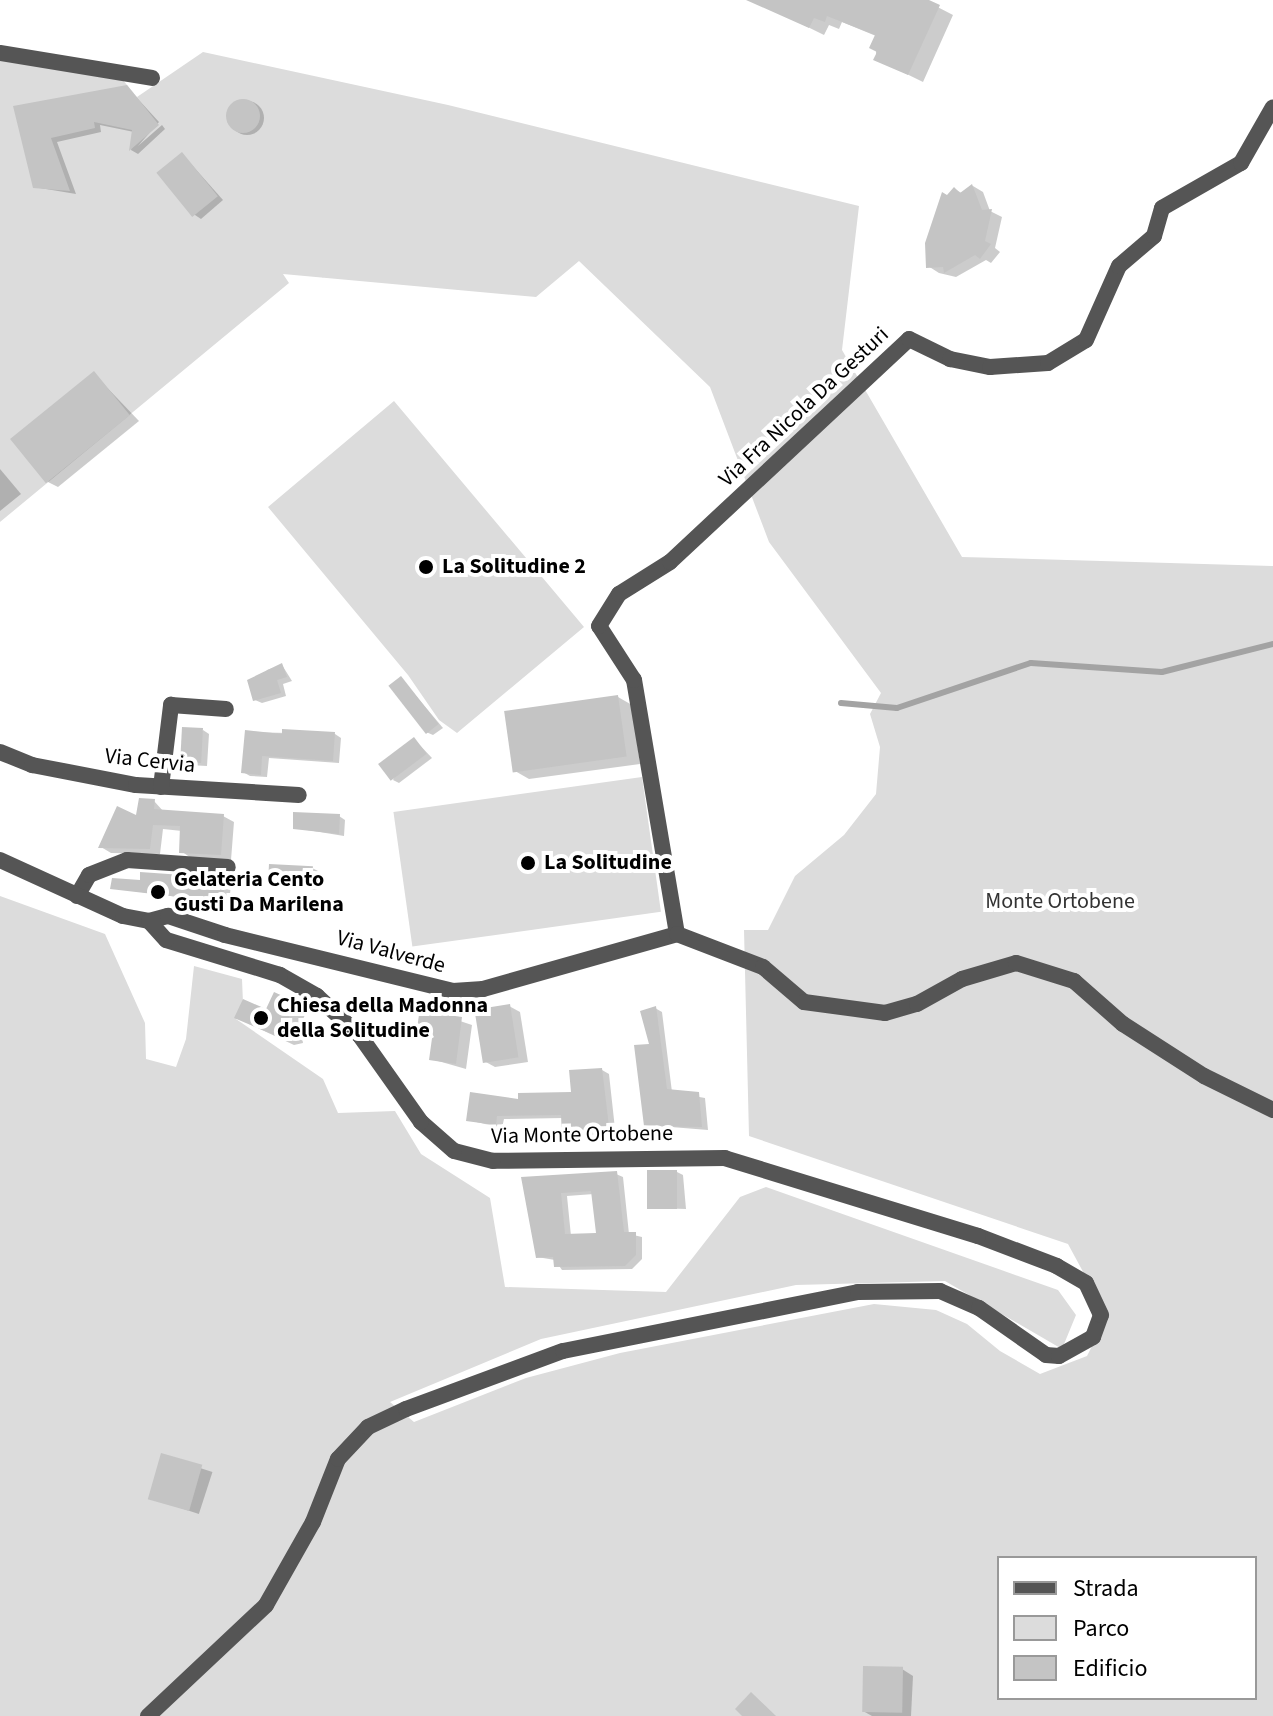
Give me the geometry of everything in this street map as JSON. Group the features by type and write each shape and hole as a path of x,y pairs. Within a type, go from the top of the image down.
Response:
{"street":[{"path":"0,53 152,78"},
{"name":"Via Fra Nicola Da Gesturi","path":"677,934 634,680 599,626 619,594 670,562 909,339 950,359 990,367 1048,363 1086,340 1119,266 1154,236 1162,208 1241,163 1273,107"},
{"path":"161,787 171,705 226,709"},
{"name":"Via Cervia","path":"0,752 32,765 161,787 299,795"},
{"path":"0,860 123,916 149,921"},
{"path":"77,896 89,875 127,860 228,867"},
{"name":"Via Valverde","path":"149,921 168,916 225,935 453,991 483,989 677,934"},
{"name":"Via Monte Ortobene","path":"148,1716 266,1605 313,1522 338,1459 368,1427 406,1409 563,1351 887,1288 920,1287 954,1296 1046,1355 1071,1354 1100,1326 1094,1292 1057,1266 964,1231 725,1158 493,1161 454,1151 421,1122 360,1036 317,996 280,975 166,940 149,921"},
{"path":"677,934 763,967 804,1002 885,1013 917,1004 962,979 1016,963 1074,981 1123,1024 1204,1076 1273,1110"}],"green space":[{"name":"Monte Ortobene","path":"203,52 448,105 859,206 842,350 962,557 1273,566 1273,1716 0,1716 0,896 105,934 145,1023 146,1059 176,1067 186,1039 194,966 242,979 243,1003 236,1019 323,1079 338,1113 395,1111 421,1154 490,1198 505,1287 666,1292 740,1197 766,1187 1058,1290 1076,1315 1062,1349 945,1281 796,1285 541,1339 390,1402 414,1422 526,1378 620,1353 874,1304 936,1310 967,1324 1000,1351 1040,1374 1087,1356 1107,1316 1068,1244 749,1136 744,930 768,930 795,876 844,835 876,794 880,747 870,714 881,693 769,542 710,387 579,261 536,297 283,274 289,283 0,522 0,59 122,79 137,97"},
{"name":"La Solitudine 2","path":"394,401 584,627 457,733 439,720 408,675 268,507"},
{"name":"La Solitudine","path":"642,777 661,912 412,947 393,812"}],"building":[{"path":"746,0 929,0 940,5 908,75 873,60 877,52 869,48 875,35 827,16 825,22 814,18 809,28"},
{"path":"127,85 159,125 129,151 132,130 94,122 95,128 51,138 70,191 33,188 13,106"},
{"path":"243,99 255,104 260,116 255,128 243,133 231,128 226,116 231,104"},
{"path":"182,152 218,196 192,217 156,173"},
{"path":"972,184 982,210 992,209 985,241 991,244 980,259 975,255 944,273 943,267 926,268 925,243 942,192 947,195 954,187 960,193"},
{"path":"94,371 130,415 46,483 10,439"},
{"path":"282,663 287,677 277,680 281,693 253,701 247,680"},
{"path":"401,676 439,724 426,734 388,686"},
{"path":"618,695 627,756 513,772 504,711"},
{"path":"182,727 203,728 201,763 180,762"},
{"path":"282,729 335,732 333,761 262,756 261,775 241,773 245,730 282,734"},
{"path":"414,737 427,754 391,781 378,764"},
{"path":"139,798 155,799 154,809 224,814 221,855 179,853 180,826 153,825 150,849 98,848 117,806 136,815"},
{"path":"293,812 340,814 339,834 293,829"},
{"path":"269,864 313,866 312,887 268,885"},
{"path":"140,872 225,878 223,902 110,889 112,878 140,880"},
{"name":"Chiesa della Madonna della Solitudine","path":"274,992 296,1002 289,1017 294,1033 286,1040 234,1018 243,999 266,1009"},
{"path":"421,1000 436,1002 435,1013 462,1017 456,1064 429,1060 433,1031 417,1029"},
{"path":"510,1004 518,1057 483,1063 474,1010"},
{"path":"656,1006 667,1089 699,1092 702,1127 644,1126 634,1045 649,1044 640,1011"},
{"path":"602,1068 610,1135 562,1137 561,1115 497,1116 496,1125 466,1121 470,1092 518,1099 518,1093 571,1092 569,1070"},
{"path":"647,1170 677,1170 677,1209 647,1209"},
{"path":"617,1171 624,1232 636,1232 636,1255 625,1266 554,1267 553,1257 536,1258 521,1177","holes":["591,1191 596,1233 565,1234 561,1193"]},
{"path":"161,1453 202,1465 189,1511 148,1499"},
{"path":"863,1666 903,1667 902,1713 862,1712"},
{"path":"751,1692 776,1716 742,1716 735,1709"}],"waterway":[{"path":"841,703 897,708 1031,663 1162,672 1273,644"}],"place":[{"name":"La Solitudine 2","path":"426,567"},
{"name":"La Solitudine","path":"528,863"},
{"name":"Gelateria Cento Gusti Da Marilena","path":"158,892"},
{"name":"Chiesa della Madonna della Solitudine","path":"261,1018"}]}
